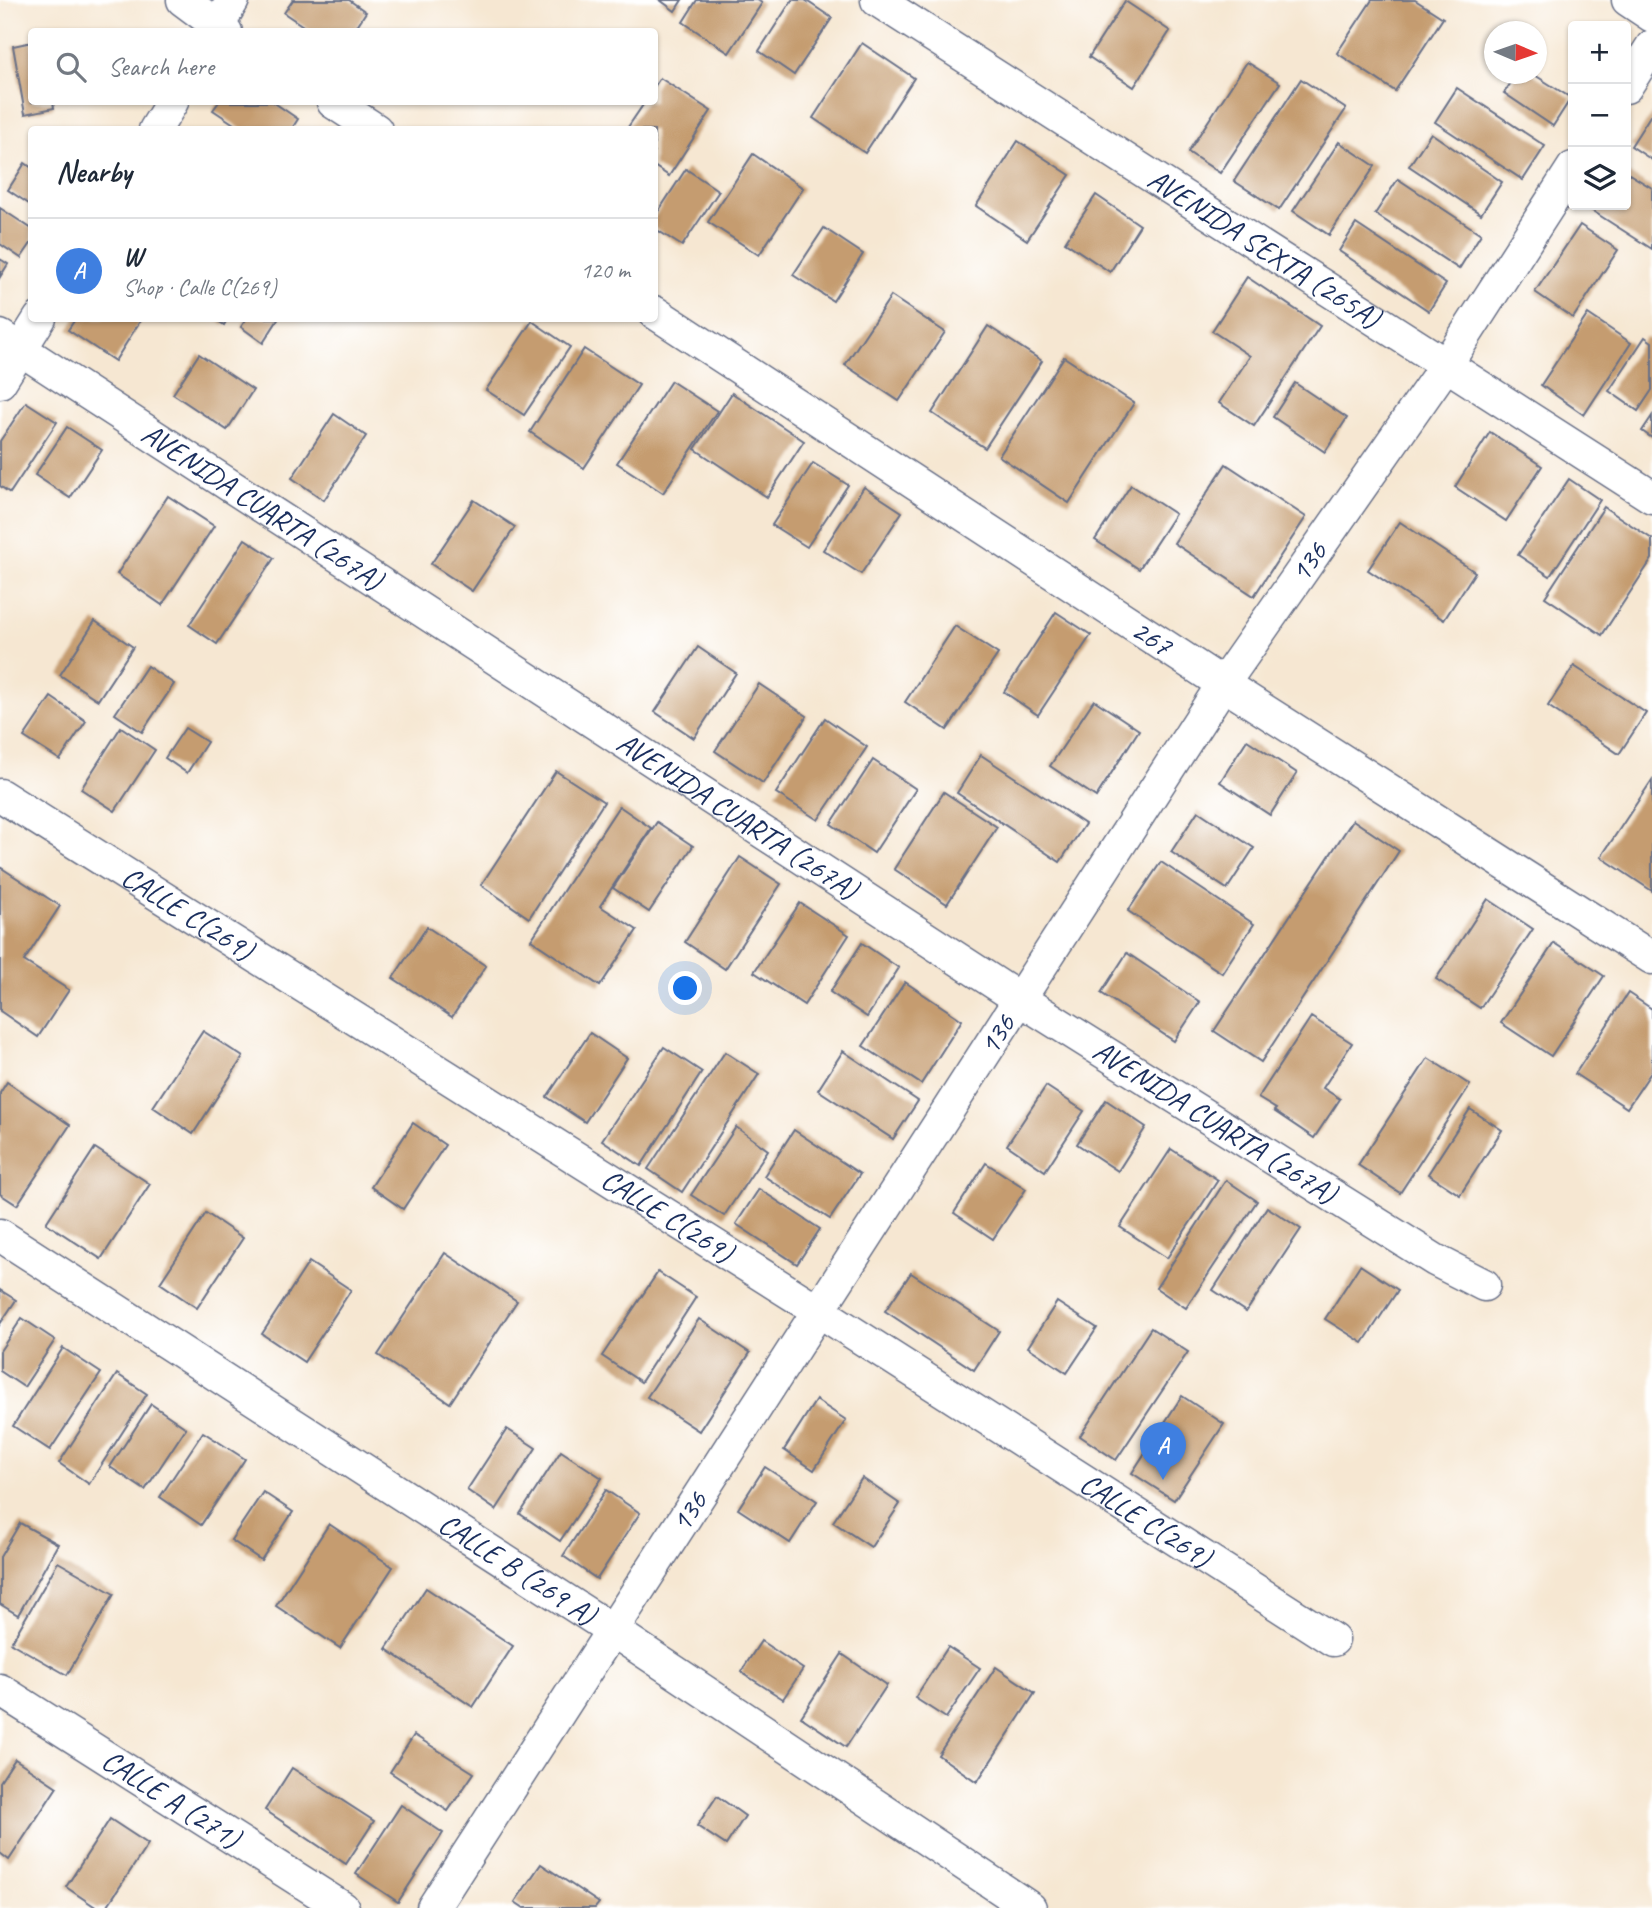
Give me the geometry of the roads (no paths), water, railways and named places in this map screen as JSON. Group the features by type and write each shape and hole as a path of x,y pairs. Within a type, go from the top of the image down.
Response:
{"street":[{"path":"183,0 223,22"},
{"name":"AVENIDA SEXTA (265A)","path":"877,0 1652,497"},
{"path":"1628,0 1652,16"},
{"path":"1628,84 1652,46"},
{"path":"157,126 170,105"},
{"path":"338,105 370,126"},
{"name":"136","path":"433,1908 1223,684 1446,365 1568,176"},
{"name":"267","path":"658,315 1223,684 1652,958"},
{"path":"0,382 10,343 35,322"},
{"name":"AVENIDA CUARTA (267A)","path":"10,343 1021,1000 1435,1260 1484,1285"},
{"name":"CALLE C(269)","path":"0,795 819,1311 1333,1640"},
{"name":"CALLE B (269 A)","path":"0,1235 612,1630 1030,1908"},
{"name":"CALLE A (271)","path":"0,1690 343,1908"}],"place":[{"name":"W","path":"1163,1480"}]}
